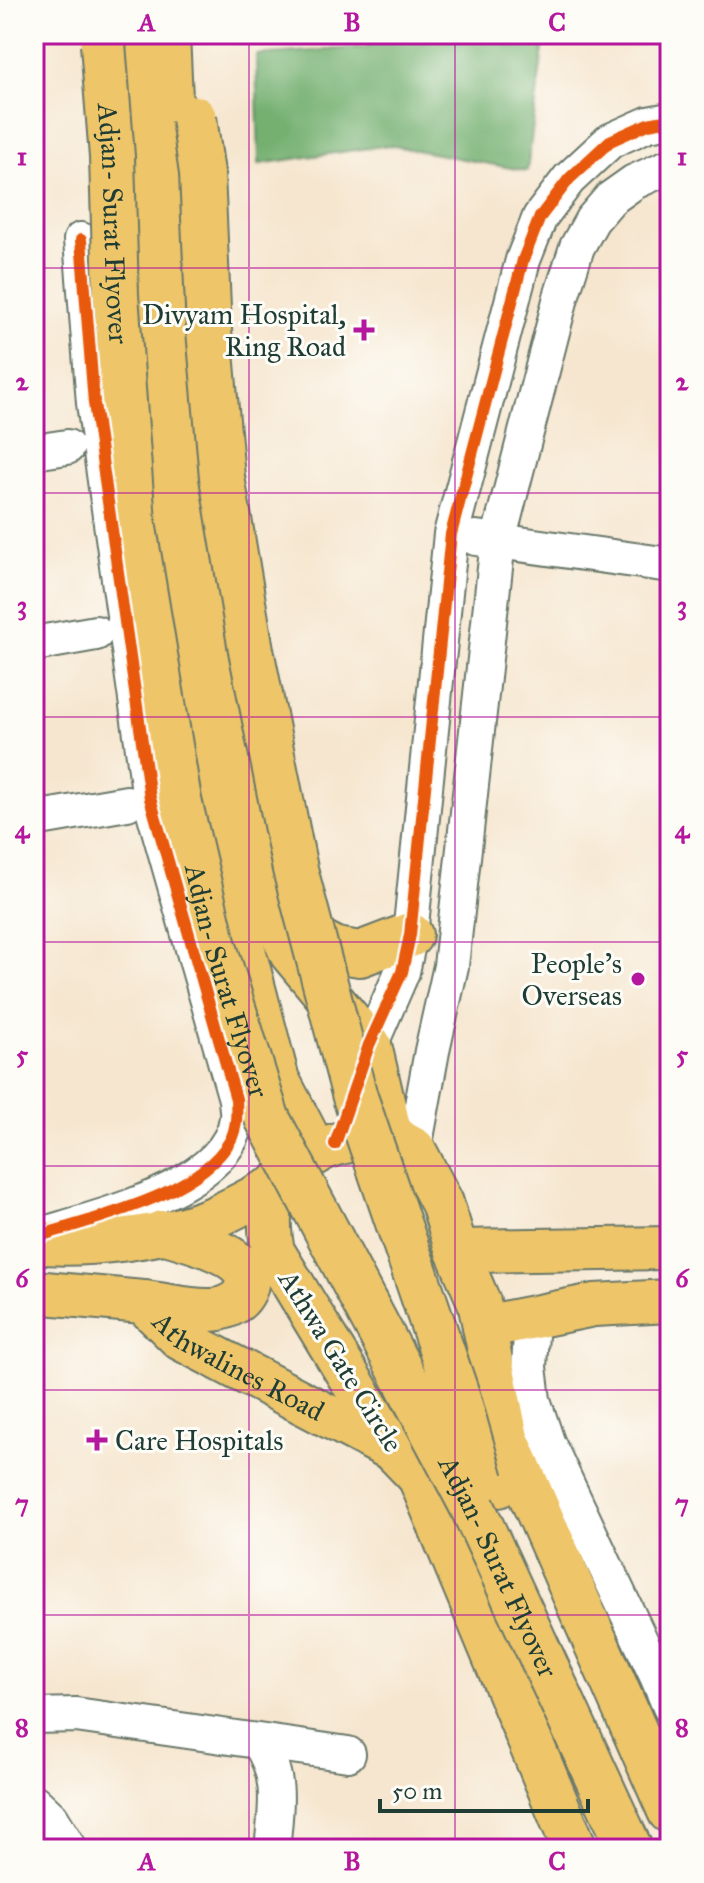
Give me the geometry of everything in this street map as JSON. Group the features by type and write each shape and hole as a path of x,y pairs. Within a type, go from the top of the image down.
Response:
{"highway":[{"name":"Adjan- Surat Flyover","path":"99,34 103,44 112,157 116,295 133,522 179,800 213,943 267,1118 465,1492 630,1849"},
{"path":"130,34 153,510 180,623 224,878 277,1080 325,1148"},
{"path":"167,34 187,464 209,609 253,842 269,901 292,953 369,1045 402,1143"},
{"name":"Adjan- Surat Flyover","path":"191,34 194,118 202,173 209,330 222,477 251,650 295,869 355,1097 457,1395 487,1499 645,1849"},
{"path":"269,901 289,928 336,950 360,954 410,935"},
{"path":"508,1443 670,1811"},
{"path":"408,1465 575,1849"}],"main road":[{"path":"34,1240 107,1241 162,1232 210,1219 275,1187 304,1159 325,1148 402,1143"},
{"name":"Athwa Gate Circle","path":"275,1187 269,1210 273,1251 408,1465 445,1494 498,1486 508,1443 479,1302 457,1251 442,1203 402,1143"},
{"path":"143,1302 212,1310 233,1304 244,1294 247,1278 243,1267 209,1247 162,1232"},
{"path":"457,1251 670,1248"},
{"name":"Athwalines Road","path":"34,1292 143,1302 181,1339 408,1465"},
{"path":"484,1327 594,1305 670,1301"}],"street":[{"path":"325,1148 402,972 410,935 421,845 451,534 523,260 540,217 569,179 610,141 648,124 670,120"},
{"path":"402,1143 432,1051 451,966 498,541 561,297 577,247 592,220 610,199 634,182 670,166"},
{"path":"34,1240 168,1193 203,1171 230,1141 237,1118 236,1099 150,798 94,403 81,240"},
{"path":"34,452 67,447"},
{"path":"451,534 670,565"},
{"path":"34,644 96,633"},
{"path":"34,819 127,803"},
{"path":"532,1317 529,1367 533,1400 547,1442 666,1687"},
{"path":"34,1716 76,1715 348,1754"},
{"path":"258,1741 270,1758 277,1785 272,1849"},
{"path":"34,1802 51,1818 70,1849"}],"green space":[{"path":"367,34 545,34 527,171 389,145 259,164 256,55 368,47"}],"cycle path":[{"path":"335,1144 369,1045 402,972 410,935 451,534 523,260 540,217 569,179 610,141 648,124 670,120"},
{"path":"34,1238 141,1203 194,1177 230,1141 236,1115 236,1099 150,798 94,403 81,240"}],"place":[{"name":"Divyam Hospital, Ring Road","path":"364,330"},
{"name":"People's Overseas","path":"638,979"},
{"name":"Care Hospitals","path":"97,1440"}]}
